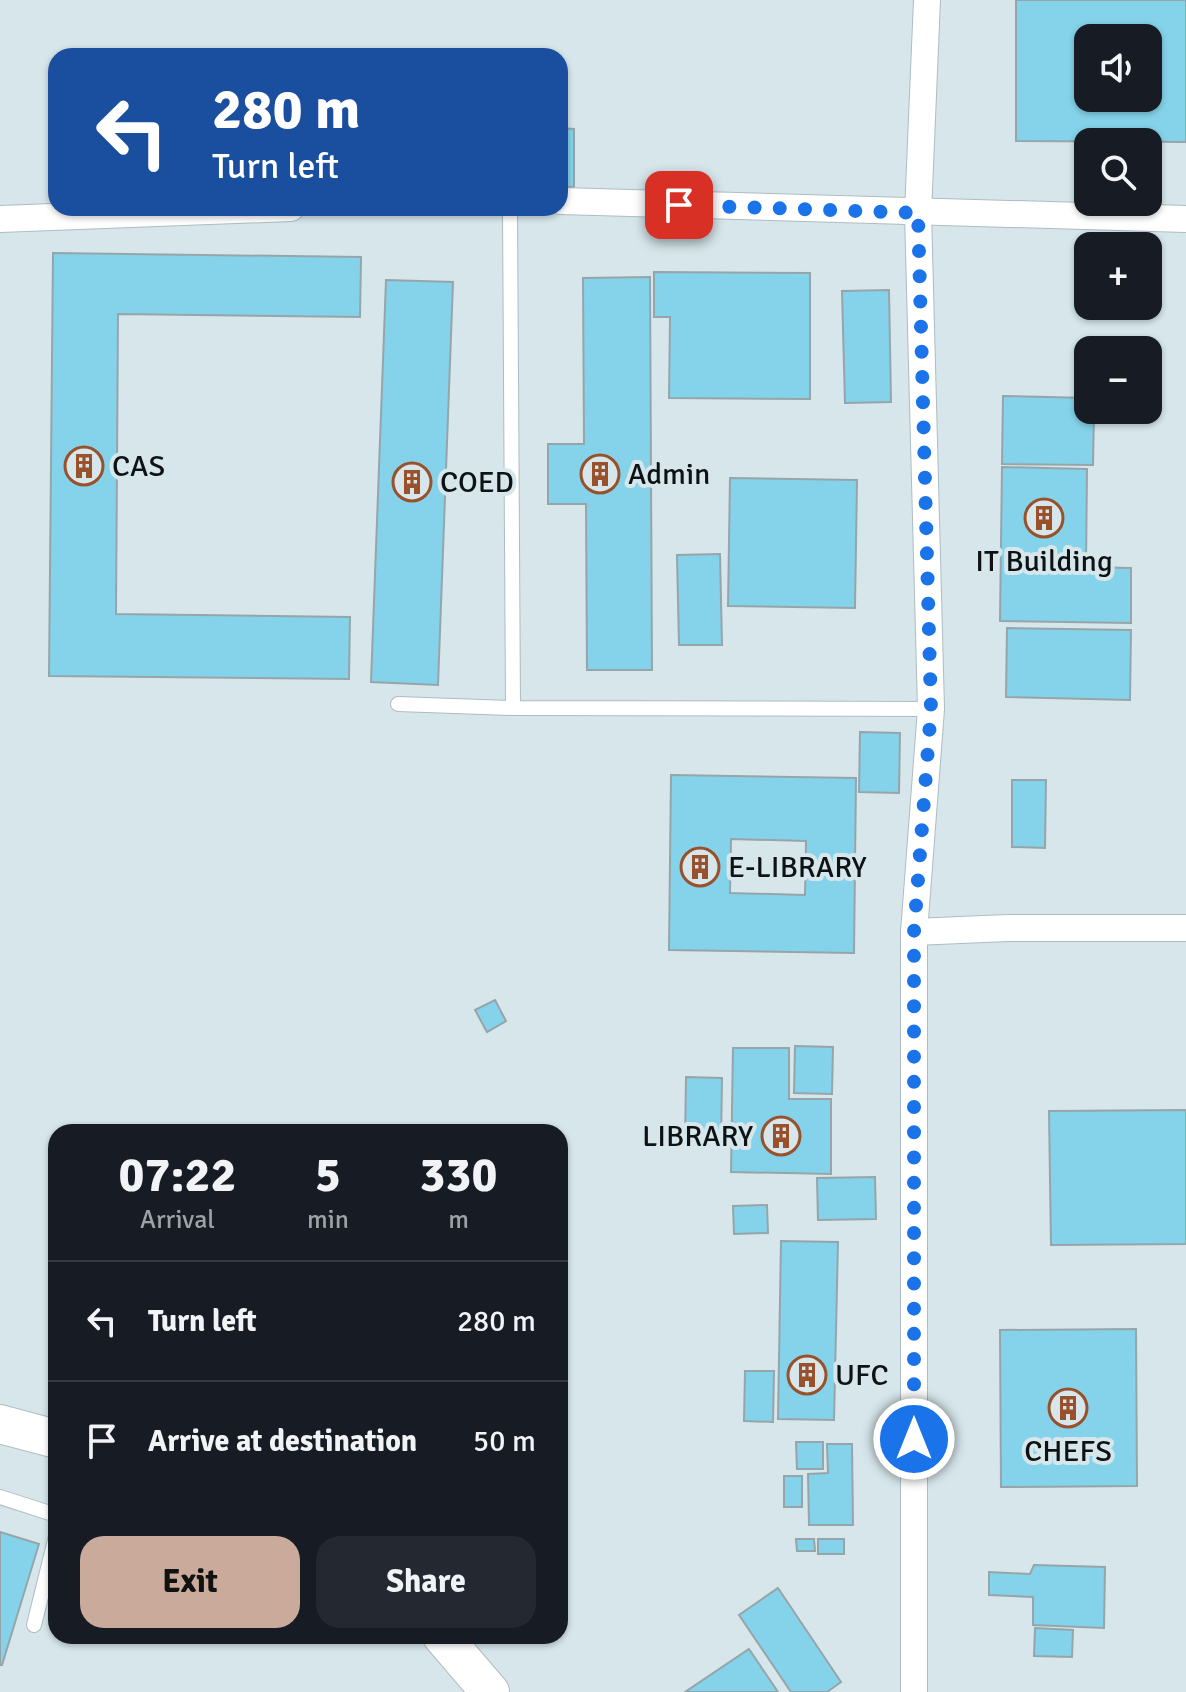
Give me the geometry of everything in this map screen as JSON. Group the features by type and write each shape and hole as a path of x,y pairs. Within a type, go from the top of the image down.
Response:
{"street":[{"path":"914,1692 914,932 931,709 918,213 927,0"},
{"path":"568,201 1186,219"},
{"path":"0,219 79,216"},
{"path":"914,932 1007,928 1186,928"},
{"path":"0,1424 48,1437"},
{"path":"449,1644 490,1692"}],"lane":[{"path":"510,216 513,708"},
{"path":"398,704 513,708 931,709"},
{"path":"0,1497 48,1512"},
{"path":"34,1625 48,1568"}],"building":[{"path":"1016,0 1186,0 1186,142 1162,142 1162,128 1074,128 1074,141 1016,141"},
{"path":"568,129 574,129 574,187 568,187"},
{"name":"CAS","path":"53,253 361,257 360,317 118,314 116,614 350,617 349,679 49,676"},
{"path":"654,272 810,273 810,399 669,398 670,317 654,317"},
{"name":"Admin","path":"650,277 652,670 587,670 586,504 548,504 548,444 584,444 583,278"},
{"name":"COED","path":"386,280 453,282 438,685 371,682"},
{"path":"889,290 891,402 845,403 842,291"},
{"path":"1003,396 1074,398 1074,424 1094,424 1093,465 1002,464"},
{"name":"IT Building","path":"1002,467 1087,469 1086,567 1131,568 1131,623 1000,621"},
{"path":"730,478 857,480 855,608 728,606"},
{"path":"720,554 722,645 679,645 677,555"},
{"path":"1007,628 1131,630 1130,700 1006,697"},
{"path":"860,732 900,733 899,793 859,792"},
{"name":"E-LIBRARY","path":"671,775 856,778 854,953 669,950","holes":["731,839 806,841 805,895 730,893"]},
{"path":"1012,780 1046,780 1045,848 1012,847"},
{"path":"495,1000 506,1021 487,1032 475,1010"},
{"path":"795,1046 833,1047 832,1094 794,1093"},
{"name":"LIBRARY","path":"733,1048 789,1048 789,1099 831,1099 831,1174 731,1172"},
{"path":"686,1077 722,1078 721,1142 685,1142"},
{"path":"1186,1110 1186,1244 1051,1245 1049,1111"},
{"path":"875,1177 876,1219 818,1220 817,1178"},
{"path":"767,1205 768,1233 734,1234 733,1206"},
{"name":"UFC","path":"781,1241 838,1242 834,1420 778,1419"},
{"name":"CHEFS","path":"1136,1329 1137,1486 1001,1487 1000,1330"},
{"path":"745,1371 774,1371 773,1422 744,1421"},
{"path":"796,1442 823,1442 823,1469 797,1469"},
{"path":"827,1444 852,1444 853,1525 809,1525 808,1474 828,1473"},
{"path":"784,1476 802,1476 802,1507 784,1507"},
{"path":"0,1532 39,1544 2,1665 0,1665"},
{"path":"796,1539 814,1539 815,1551 797,1551"},
{"path":"818,1539 844,1539 844,1554 818,1554"},
{"path":"1034,1565 1105,1567 1104,1628 1033,1625 1033,1597 989,1595 989,1572 1030,1574"},
{"path":"778,1588 841,1682 827,1692 791,1692 739,1615"},
{"path":"1035,1628 1073,1630 1072,1657 1034,1656"},
{"path":"749,1649 778,1692 685,1692"}],"place":[{"name":"CAS","path":"84,466"},
{"name":"Admin","path":"600,474"},
{"name":"COED","path":"412,482"},
{"name":"IT Building","path":"1044,518"},
{"name":"E-LIBRARY","path":"700,867"},
{"name":"LIBRARY","path":"781,1136"},
{"name":"UFC","path":"807,1375"},
{"name":"CHEFS","path":"1068,1408"}],"route":[{"path":"679,205 918,213 931,709 914,932 914,1439"}]}
